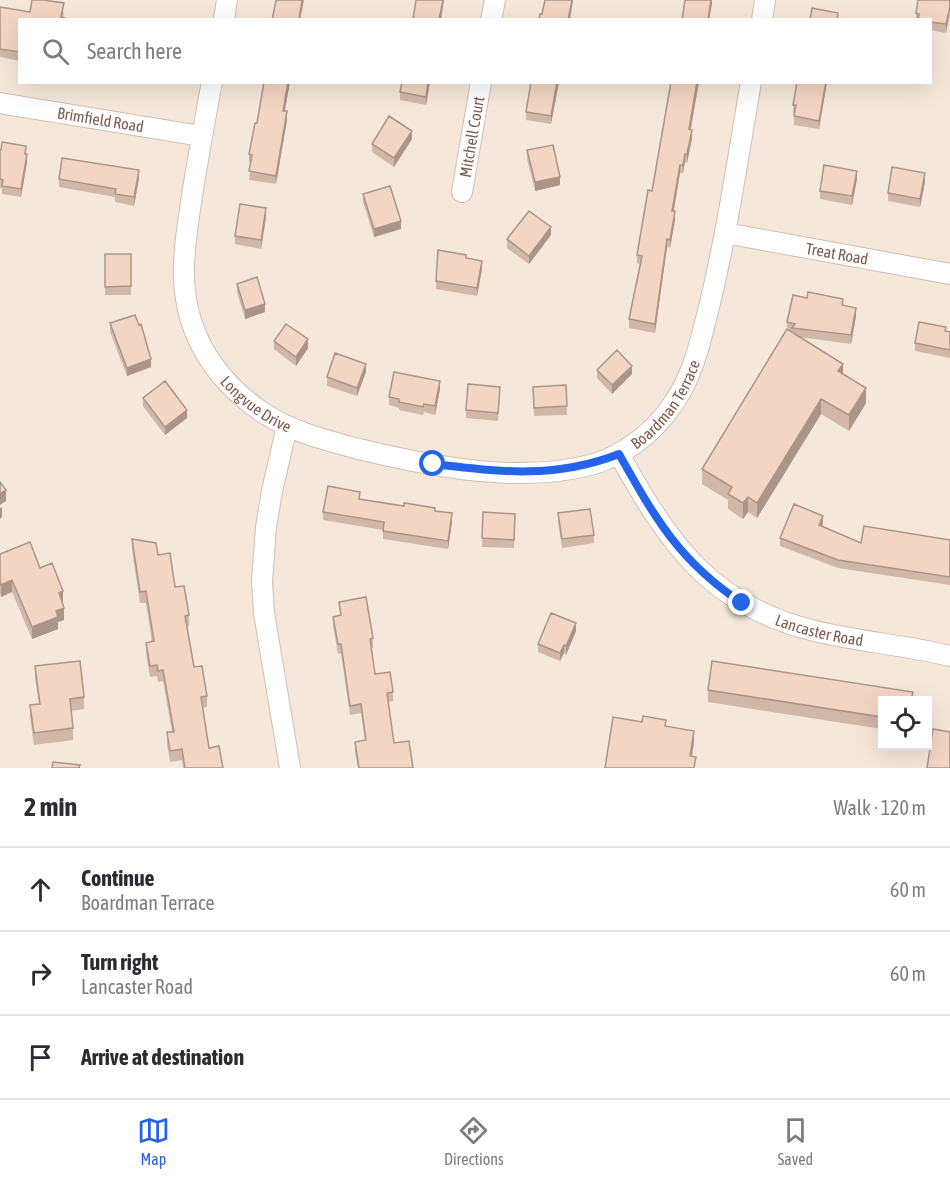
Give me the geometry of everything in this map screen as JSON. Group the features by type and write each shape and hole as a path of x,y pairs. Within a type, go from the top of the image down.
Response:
{"street":[{"path":"224,18 227,0"},
{"path":"491,18 495,0"},
{"path":"762,18 765,0"},
{"name":"Longvue Drive","path":"212,84 201,136 183,257 183,289 189,317 201,345 218,371 239,395 263,413 287,426 266,527 262,582 264,613 290,768"},
{"name":"Mitchell Court","path":"462,192 481,84"},
{"name":"Boardman Terrace","path":"287,426 320,438 393,457 504,472 569,469 596,463 619,454 653,429 670,409 695,361 725,233 751,84"},
{"name":"Brimfield Road","path":"0,104 201,136"},
{"name":"Treat Road","path":"725,233 950,274"},
{"name":"Lancaster Road","path":"619,454 645,501 680,550 700,572 742,603 793,625 817,632 950,656"}],"shaded area":[{"path":"0,0 950,0 950,768 0,768"}],"building":[{"path":"32,0 64,3 61,17 65,18 18,18 18,52 0,49 0,7 30,12"},
{"path":"276,0 302,0 299,18 272,18"},
{"path":"416,0 443,0 439,18 413,18"},
{"path":"545,0 572,0 568,18 539,18"},
{"path":"685,0 711,0 708,18 682,18"},
{"path":"918,0 950,0 946,24 932,22 932,18 918,18 919,14 916,13"},
{"path":"812,8 838,13 837,18 810,18"},
{"path":"264,84 288,84 283,111 287,111 276,176 249,171 252,155 249,154 255,123 257,123"},
{"path":"402,84 428,84 426,97 400,92"},
{"path":"531,84 557,84 551,116 526,112"},
{"path":"671,84 697,84 689,129 692,130 687,154 685,154 683,165 680,165 672,211 675,211 670,240 667,239 655,324 629,319 642,256 637,255 648,190 652,191"},
{"path":"797,84 826,84 819,121 794,116 796,105 793,105"},
{"path":"389,116 412,131 394,158 372,144"},
{"path":"2,142 26,146 25,154 27,154 21,189 2,186 0,150"},
{"path":"553,145 560,177 535,182 527,150"},
{"path":"62,158 139,170 134,197 115,194 116,189 59,179"},
{"path":"824,165 857,171 852,196 820,191"},
{"path":"892,167 925,173 920,199 888,193"},
{"path":"390,186 401,221 374,229 363,194"},
{"path":"240,204 266,208 261,240 235,236"},
{"path":"529,211 551,227 529,256 507,239"},
{"path":"438,250 466,255 466,258 482,261 477,288 436,281"},
{"path":"105,254 131,254 131,286 105,287"},
{"path":"257,277 265,304 245,310 237,284"},
{"path":"808,292 843,299 842,305 856,308 851,335 792,328 795,324 787,322 793,295 807,298"},
{"path":"135,315 139,325 141,324 151,359 127,368 110,323"},
{"path":"919,322 946,327 945,331 950,332 950,350 915,343"},
{"path":"286,324 308,339 296,357 274,341"},
{"path":"787,329 843,364 838,371 866,388 849,415 821,399 757,503 748,497 743,503 728,494 732,487 702,469"},
{"path":"617,350 632,366 612,385 597,370"},
{"path":"335,353 366,364 357,388 327,377"},
{"path":"394,372 440,381 435,406 424,404 423,407 399,402 399,399 389,397"},
{"path":"165,381 187,410 165,427 143,398"},
{"path":"468,384 500,387 498,413 466,410"},
{"path":"566,385 567,406 534,408 533,387"},
{"path":"0,482 6,490 0,494"},
{"path":"328,486 360,492 359,499 404,506 404,503 452,513 448,541 383,531 384,522 323,512"},
{"path":"794,504 823,516 819,525 861,543 864,526 950,540 950,577 838,560 780,538"},
{"path":"590,509 594,535 562,539 558,513"},
{"path":"483,512 515,514 514,540 482,538"},
{"path":"132,539 156,543 158,555 170,553 175,587 184,586 189,615 185,616 194,667 202,666 207,696 201,697 209,748 219,746 223,768 185,768 182,749 170,751 167,732 174,732 163,670 158,671 157,665 150,666 146,643 154,641 146,591 140,592"},
{"path":"30,542 40,568 52,563 63,591 59,593 64,608 56,611 58,617 32,627 12,580 1,585 0,581 0,554"},
{"path":"366,597 373,638 370,639 375,674 390,672 393,692 387,693 394,743 409,741 413,768 359,768 355,742 366,740 361,704 350,706 341,644 338,644 333,617 341,615 339,602"},
{"path":"551,613 576,623 566,646 564,645 560,653 538,644"},
{"path":"80,661 84,697 70,699 73,728 34,733 30,705 40,704 35,666"},
{"path":"712,661 913,692 912,696 878,696 878,716 708,690"},
{"path":"643,716 666,720 665,726 694,731 690,756 696,757 694,768 605,768 613,717 642,722"},
{"path":"933,729 950,732 950,768 927,768 930,750 932,750"},
{"path":"53,762 80,765 79,768 52,768"}],"route":[{"path":"433,464 504,472 537,472 569,469 596,463 619,454 645,501 680,550 700,572 742,603"}]}
